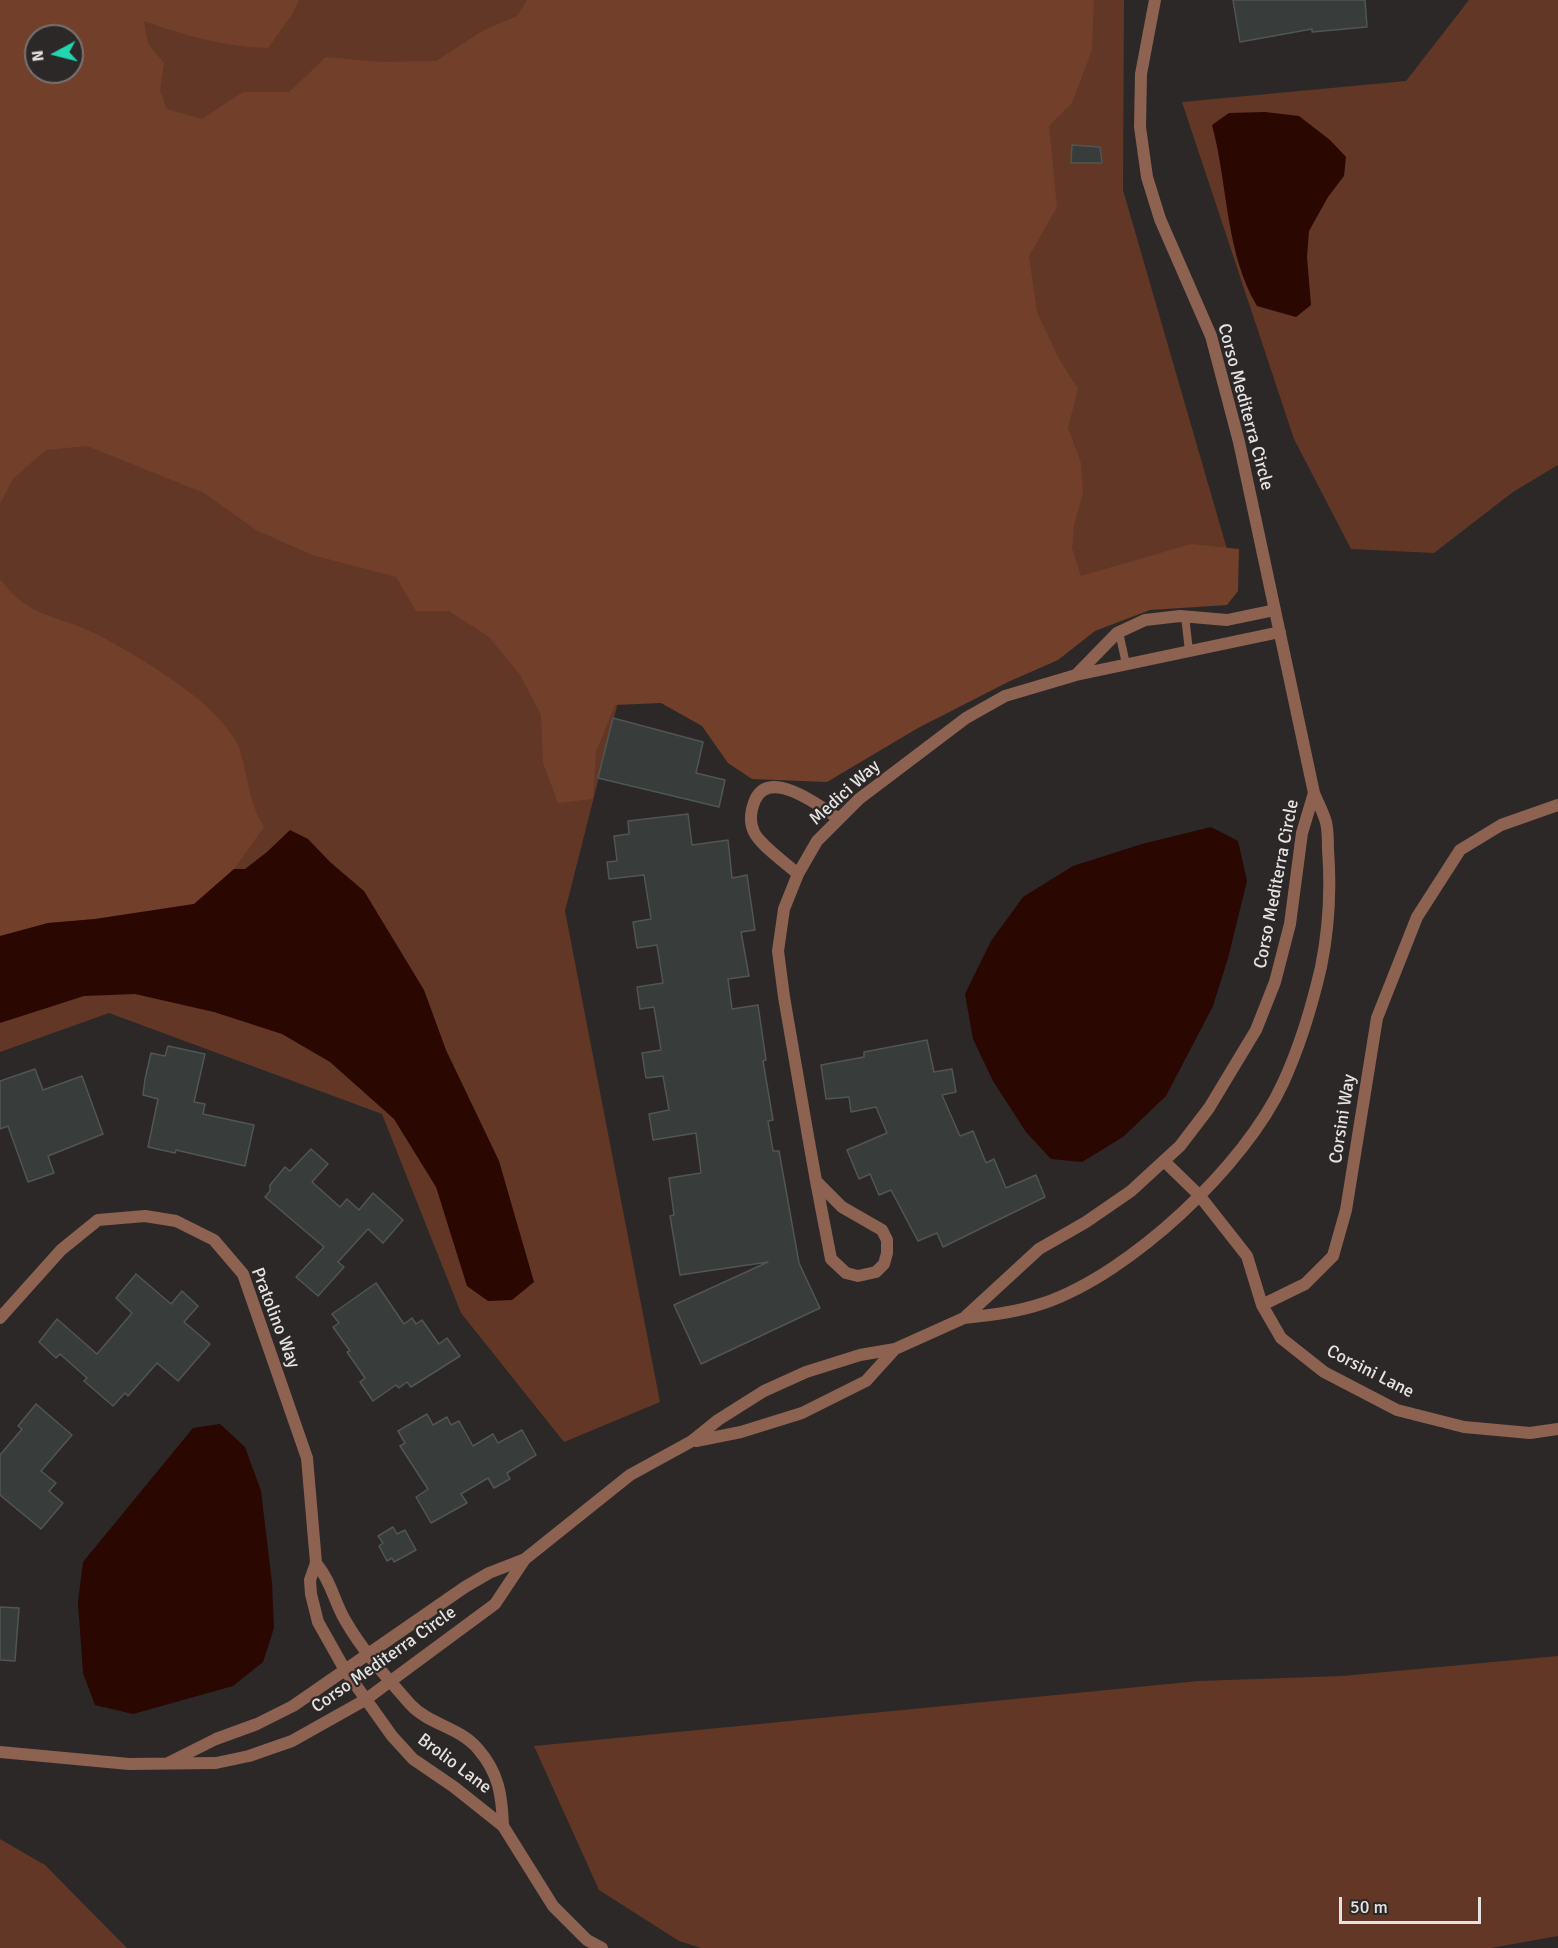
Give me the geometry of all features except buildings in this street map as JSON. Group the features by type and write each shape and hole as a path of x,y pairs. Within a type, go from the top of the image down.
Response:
{"street":[{"name":"Corso Mediterra Circle","path":"0,1752 86,1762 216,1763 249,1756 292,1741 365,1700 495,1604 525,1559 630,1474 692,1442 718,1420 764,1391 806,1371 860,1355 895,1349 964,1318 998,1314 1045,1303 1090,1281 1149,1242 1199,1195 1244,1146 1282,1084 1312,1005 1326,940 1331,883 1327,824 1314,793 1239,442 1211,336 1160,219 1147,177 1140,127 1141,74 1155,0"},
{"name":"Medici Way","path":"1076,675 1119,632 1145,620 1185,616 1217,621 1275,610"},
{"name":"Medici Way","path":"816,1181 842,1206 882,1230 887,1240 887,1253 884,1264 876,1272 858,1276 846,1273 831,1259 816,1181 784,997 778,951 784,909 798,874 817,841 859,799 966,718 1005,696 1076,675 1280,632"},
{"path":"798,874 754,833 751,810 758,795 771,788 782,787 798,793 839,819"},
{"name":"Corso Mediterra Circle","path":"964,1318 1039,1249 1086,1222 1131,1191 1180,1146 1209,1108 1256,1030 1271,992 1290,924 1302,833 1314,793"},
{"name":"Corsini Way","path":"1262,1305 1305,1284 1334,1256 1346,1210 1377,1018 1417,917 1460,850 1501,825 1558,805"},
{"path":"1164,1161 1199,1195 1246,1256 1262,1305"},
{"name":"Pratolino Way","path":"0,1318 61,1250 98,1221 145,1216 176,1221 214,1240 243,1274 307,1458 316,1563 310,1580 312,1606 318,1622 345,1670"},
{"name":"Corsini Lane","path":"1262,1305 1281,1338 1324,1372 1398,1410 1464,1427 1530,1434 1558,1429"},
{"name":"Corso Mediterra Circle","path":"692,1442 741,1432 802,1413 866,1381 895,1349"},
{"name":"Corso Mediterra Circle","path":"168,1763 292,1706 465,1587 489,1573 525,1559"},
{"name":"Pratolino Way","path":"316,1563 327,1576 344,1619 369,1653"},
{"name":"Brolio Lane","path":"369,1653 425,1718 460,1734 478,1748 492,1770 502,1794 502,1826"},
{"name":"Brolio Lane","path":"345,1670 392,1736 413,1759 454,1786 502,1826 553,1906 587,1940 602,1948"}],"lane":[{"path":"1185,616 1189,651"},
{"path":"1119,632 1126,664"}],"shaded area":[{"path":"0,0 1124,0 1123,190 1231,563 633,643 565,911 660,1402 564,1442 461,1313 382,1114 109,1013 0,1052"},
{"path":"0,0 299,0 293,13 268,48 204,39 144,21 148,44 164,63 160,91 167,109 202,119 243,92 289,92 326,57 381,62 436,61 484,30 517,16 527,0 1094,0 1092,50 1072,103 1049,126 1057,207 1029,256 1037,312 1058,357 1078,389 1068,428 1081,463 1083,493 1074,525 1072,548 1081,576 1191,544 1239,549 1238,591 1227,605 1150,610 1095,631 1058,660 1008,682 918,728 827,782 752,779 728,763 702,726 661,703 615,705 596,752 593,799 558,803 543,763 541,715 520,675 489,637 449,611 416,611 396,577 312,555 256,530 204,493 87,446 46,450 13,479 0,504"},
{"path":"1469,0 1558,0 1558,465 1513,492 1434,553 1351,549 1294,439 1182,102 1406,81"},
{"path":"1265,112 1299,116 1330,140 1346,157 1344,176 1328,197 1309,231 1307,257 1311,305 1296,317 1257,306 1247,285 1233,241 1212,125 1229,113"},
{"path":"0,579 22,602 33,609 96,634 174,681 203,703 236,741 251,797 264,827 234,869 194,904 95,919 48,923 0,936"},
{"path":"1211,827 1238,841 1247,881 1228,958 1213,1006 1166,1096 1123,1137 1082,1162 1051,1159 1026,1132 993,1081 973,1039 965,994 991,941 1023,897 1073,866 1142,844"},
{"path":"290,830 308,839 330,862 364,891 424,990 446,1050 499,1161 534,1282 512,1300 488,1301 467,1286 436,1187 394,1119 330,1062 282,1034 214,1012 135,994 84,996 0,1023 0,936 48,923 95,919 194,904 234,869 245,869"},
{"path":"220,1424 245,1447 261,1491 272,1583 274,1628 263,1662 233,1686 133,1714 95,1705 83,1673 78,1602 83,1562 193,1428"},
{"path":"1558,1656 1558,1936 1491,1948 701,1948 679,1941 599,1890 534,1746 1199,1681 1342,1676"},
{"path":"0,1839 45,1865 127,1948 0,1948"}]}
